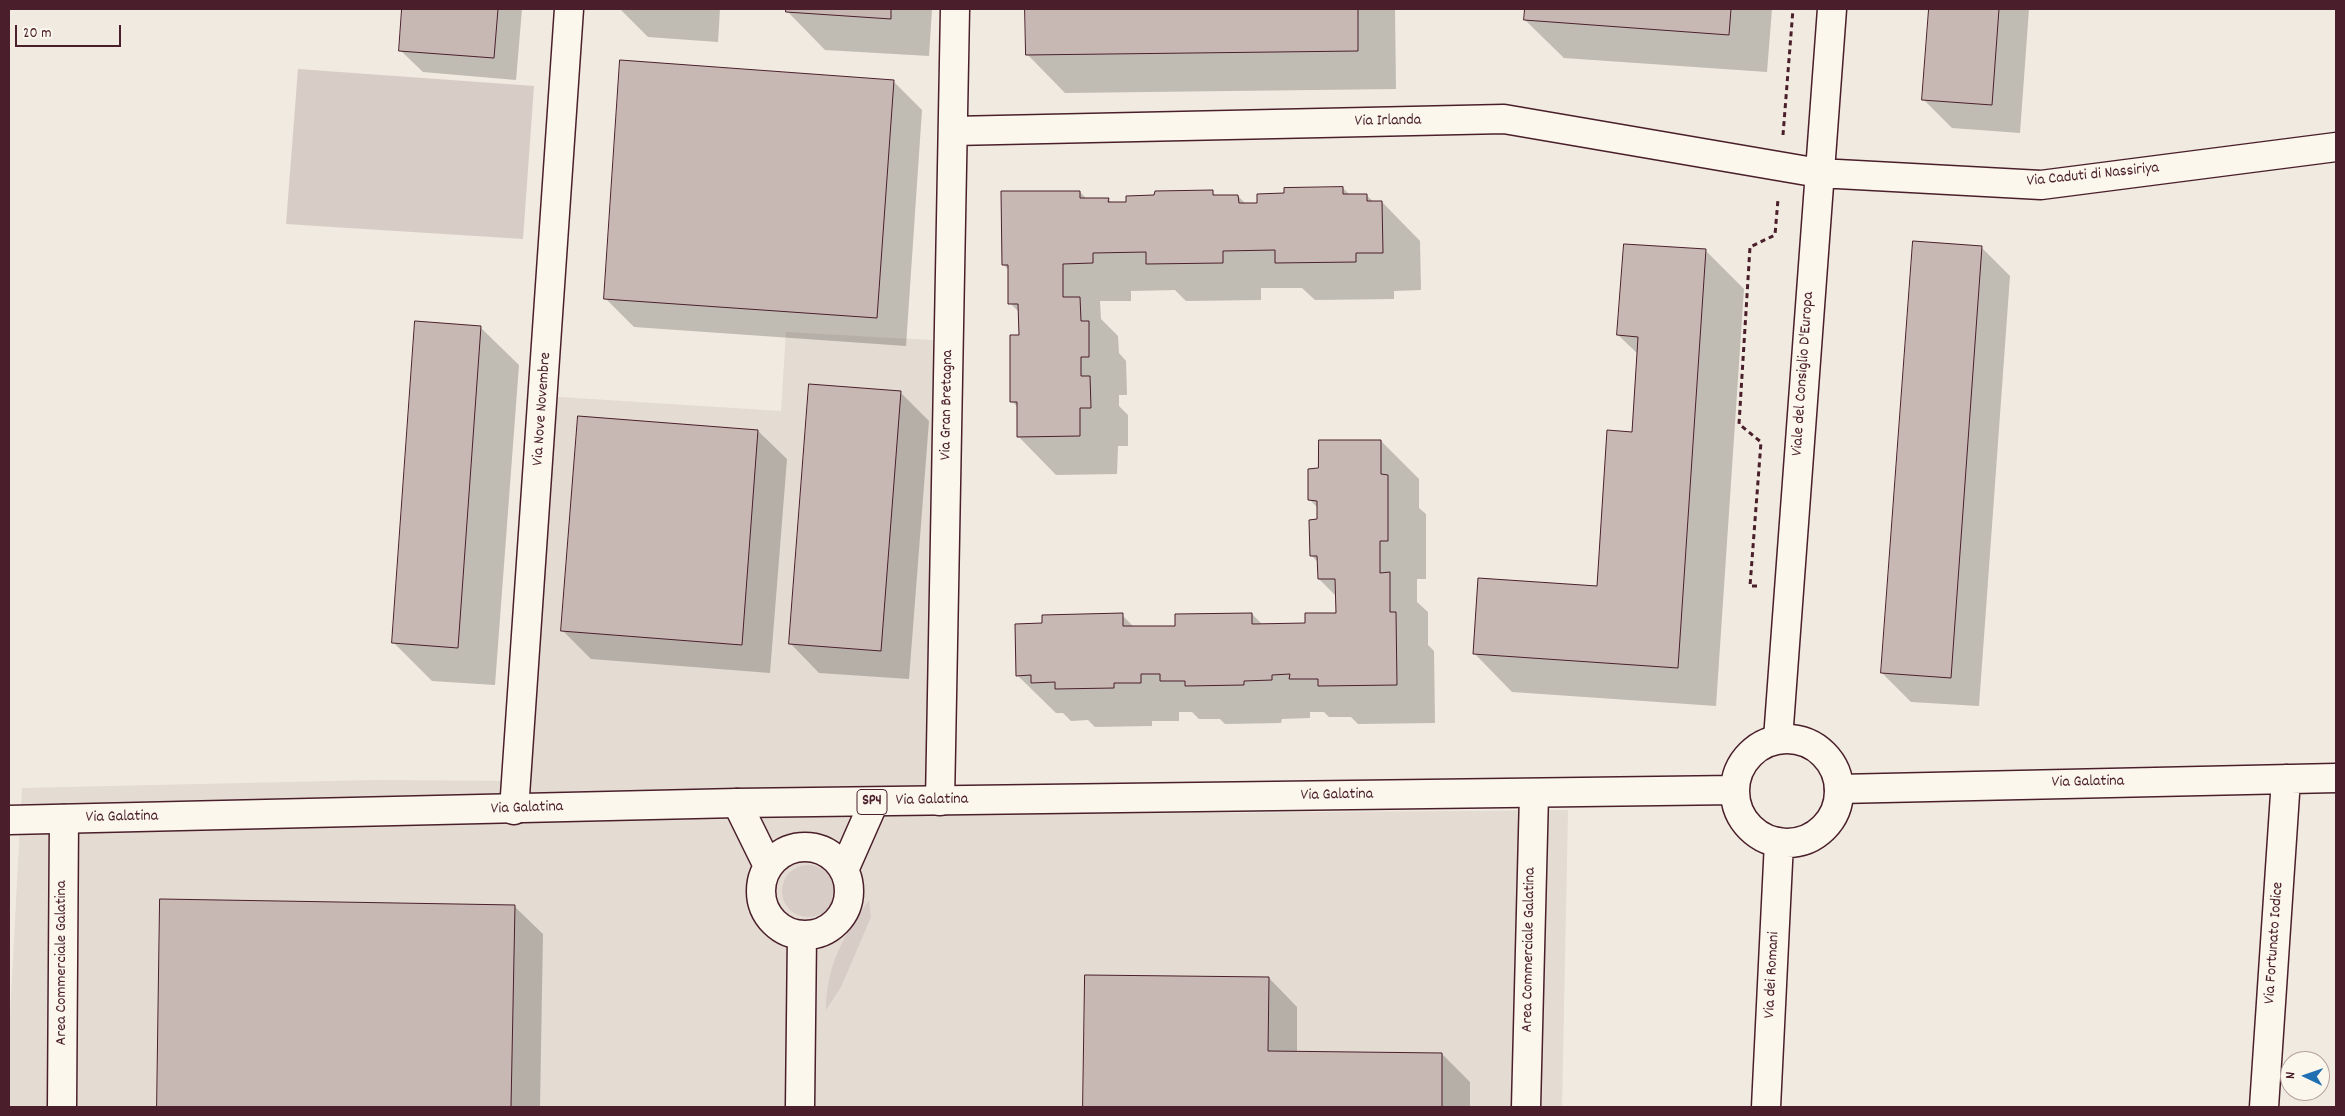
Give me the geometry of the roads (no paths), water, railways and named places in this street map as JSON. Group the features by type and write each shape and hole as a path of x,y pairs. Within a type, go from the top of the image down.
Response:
{"street":[{"name":"Via Nove Novembre","path":"514,810 569,9"},
{"name":"Via Gran Bretagna","path":"940,802 955,9"},
{"name":"Viale del Consiglio D'Europa","path":"1778,739 1832,9"},
{"name":"Via Irlanda","path":"953,131 1504,119 1819,173"},
{"name":"Via Caduti di Nassiriya","path":"1819,173 2041,185 2336,147"},
{"path":"1778,739 1796,739 1812,745 1827,756 1836,771 1839,788 1838,804 1832,818 1822,830 1809,838 1794,843 1779,842 1765,838 1752,830 1743,818 1737,805 1735,790 1738,772 1747,757 1761,745 1778,739"},
{"name":"Via Galatina","path":"1839,788 2336,778"},
{"name":"Via Fortunato Iodice","path":"2264,1107 2286,779"},
{"name":"Via Galatina","path":"9,820 514,810 737,803 940,802 1735,790"},
{"name":"Area Commerciale Galatina","path":"1526,1107 1534,794"},
{"path":"844,870 874,802"},
{"path":"737,803 768,866"},
{"name":"Area Commerciale Galatina","path":"62,1107 64,819"},
{"name":"Via dei Romani","path":"1766,1107 1779,842"},
{"path":"800,846 814,847 826,851 837,860 844,870 849,885 848,901 842,915 825,930 802,935 787,932 775,924 765,911 761,896 762,881 768,866 776,856 787,849 800,846"},
{"path":"800,1107 802,935"}]}
